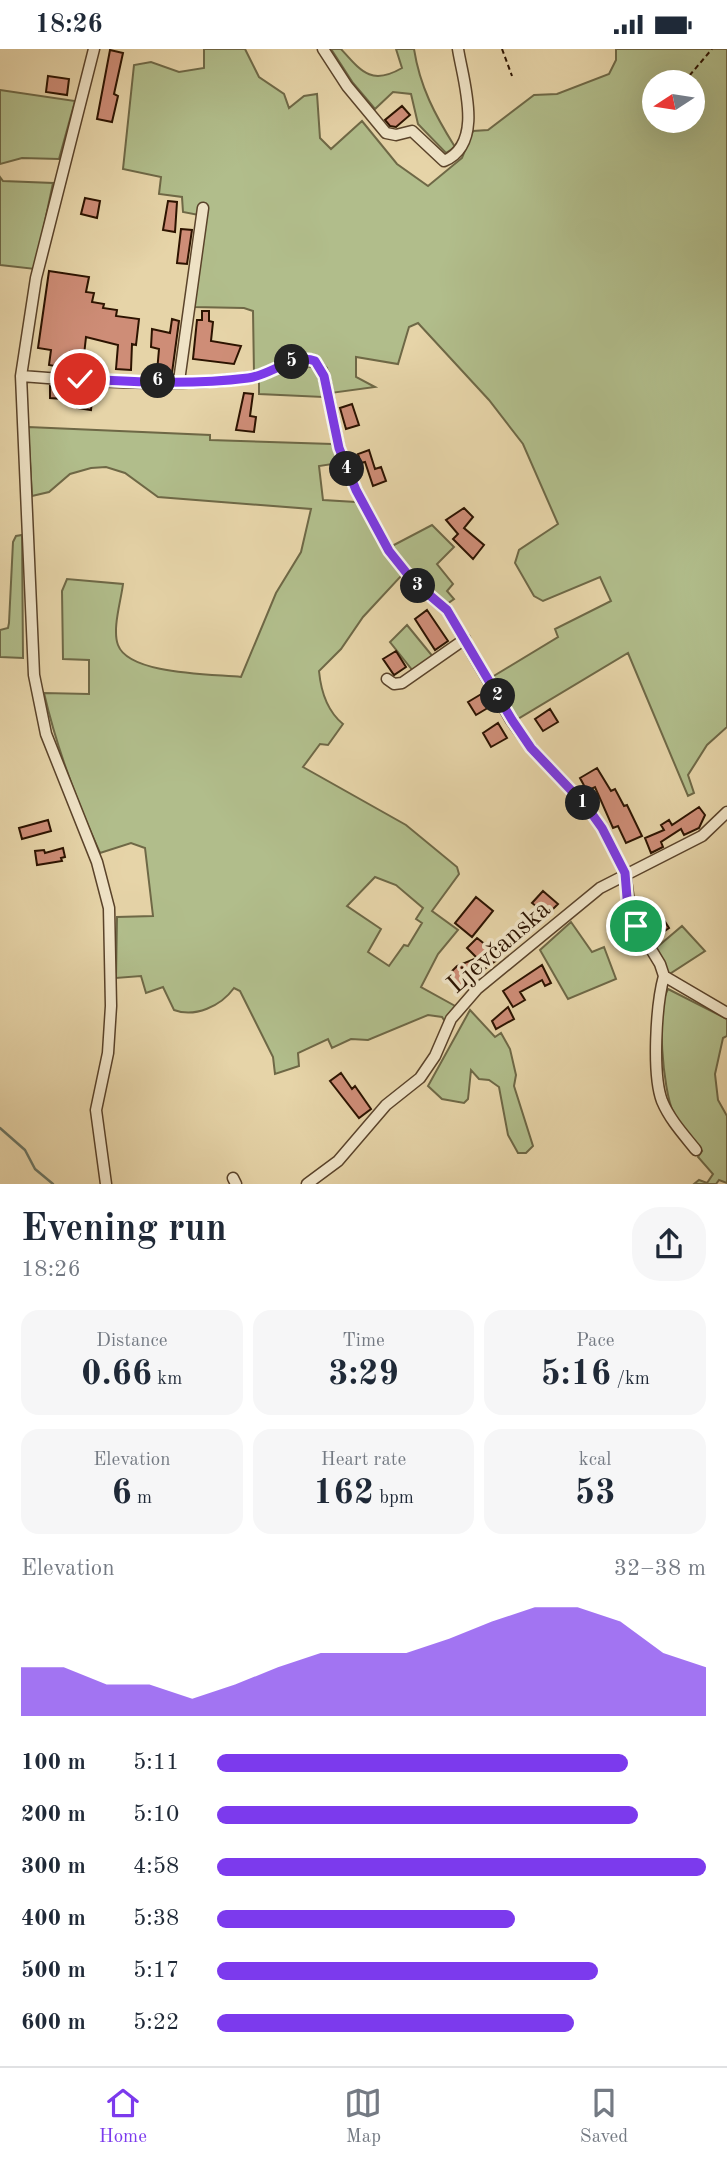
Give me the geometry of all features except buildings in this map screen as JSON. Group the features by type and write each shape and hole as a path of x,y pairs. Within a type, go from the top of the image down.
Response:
{"street":[{"path":"94,49 36,278 21,376 34,675 46,734 97,862 109,908 112,950 108,1041 96,1110 106,1184"},
{"path":"323,49 347,86 386,133 396,135 412,131 444,161 457,153 469,122 458,49"},
{"path":"178,381 203,208"},
{"path":"21,376 178,381 248,378 298,360 315,361 324,376 339,448 356,490 379,534 413,581 447,610 512,720 531,748 587,807 625,873 631,916 660,964 664,976 660,991 657,1071 661,1097 672,1121 696,1150"},
{"path":"387,679 394,684 402,683 465,639"},
{"name":"Ljevčanska","path":"307,1184 338,1161 386,1105 425,1072 451,1019 477,989 600,888 702,836 727,812"},
{"path":"664,976 727,1013"}],"path":[{"path":"502,49 512,76"},
{"path":"694,70 712,49"}],"green space":[{"path":"204,49 245,49 259,77 284,94 289,108 304,96 317,94 320,138 331,149 362,121 397,164 428,186 462,158 473,131 488,130 534,95 557,94 609,74 616,60 616,49 727,49 727,727 707,745 688,775 694,793 688,796 628,653 516,720 492,677 558,637 555,629 611,601 600,577 543,601 534,596 515,563 519,550 558,524 523,444 489,400 418,323 409,327 398,364 356,357 356,377 375,387 331,393 327,368 312,354 297,354 254,374 253,311 244,308 193,307 199,215 183,212 182,197 159,194 161,177 123,169 134,65 151,62 179,72 204,68"},
{"path":"331,49 341,49 367,73 382,76 402,68 396,49 414,49 429,100 455,147 446,153 418,124 411,94 393,92 375,109 353,83"},
{"path":"0,90 75,101 59,159 22,158 0,164"},
{"path":"0,177 3,181 53,183 35,269 0,265"},
{"path":"299,365 316,368 323,397 259,394 259,380"},
{"path":"28,427 210,435 210,440 332,444 339,463 319,466 323,500 356,502 402,575 363,617 341,649 319,671 326,701 343,724 328,745 320,744 303,767 406,825 457,867 459,874 432,911 458,930 438,954 421,987 457,1007 446,1023 442,1017 428,1015 368,1040 351,1039 332,1048 328,1039 298,1053 299,1066 275,1074 273,1057 240,991 234,988 222,1000 207,1009 182,1012 174,1010 163,987 146,993 141,976 116,978 117,917 153,916 145,848 131,843 100,853 61,754 44,693 89,694 89,660 63,659 62,591 67,579 123,584 116,638 125,655 154,668 241,677 276,593 301,552 311,509 158,497 125,473 106,467 70,474 49,492 32,496","holes":["375,877 396,885 423,908 416,919 422,923 408,946 404,945 389,966 368,952 381,929 347,906"]},
{"path":"432,525 454,547 437,564 453,584 447,591 454,599 447,604 409,570 392,546"},
{"path":"22,535 23,658 0,657 0,630 8,628 9,623 13,542 16,536"},
{"path":"407,625 434,658 413,671 390,642"},
{"path":"571,922 592,952 604,947 616,979 568,999 540,950"},
{"path":"682,926 705,951 668,975 656,948"},
{"path":"668,989 727,1019 727,1036 723,1038 715,1074 718,1100 727,1116 727,1183 719,1180 716,1184 694,1184 699,1180 707,1183 713,1174 698,1157 702,1151 678,1122 669,1101 662,1031 664,999"},
{"path":"470,1010 495,1037 501,1033 510,1049 516,1075 514,1086 533,1146 526,1153 518,1153 508,1135 499,1087 489,1080 479,1079 471,1070 468,1099 464,1103 442,1099 428,1086"}],"waterway":[{"path":"0,1128 25,1150 35,1169 53,1184"}],"route":[{"path":"80,379 137,381 248,378 258,377 298,360 315,361 324,376 339,448 356,490 389,551 413,581 455,620 531,748 587,807 602,828 625,873 628,883 628,910 636,926"}]}
